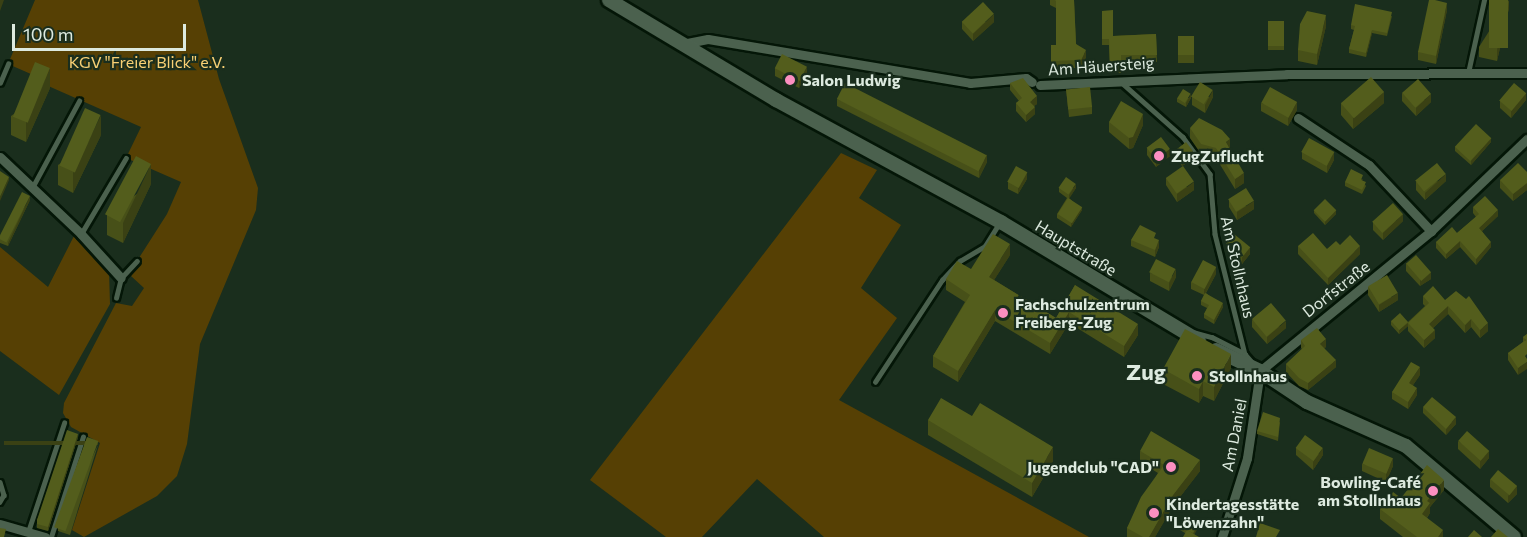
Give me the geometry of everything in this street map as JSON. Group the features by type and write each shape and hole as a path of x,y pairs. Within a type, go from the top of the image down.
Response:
{"street":[{"name":"Hauptstraße","path":"609,0 776,100 1001,222 1184,332 1260,371 1307,402 1406,446 1514,537"},
{"name":"Am Häuersteig","path":"682,44 708,39 970,83 1026,78 1036,84 1117,79 1527,73"},
{"path":"1298,118 1369,165 1431,231"},
{"name":"Dorfstraße","path":"1260,371 1431,231 1527,139"},
{"path":"0,157 81,234 121,278"},
{"name":"Am Daniel","path":"1222,537 1247,458 1260,371"},
{"path":"0,525 45,537"}],"lane":[{"path":"1468,74 1484,0"},
{"path":"0,82 8,64"},
{"name":"Am Stollnhaus","path":"1117,79 1183,137 1210,174 1215,234 1245,354"},
{"path":"32,188 79,101"},
{"path":"81,234 126,158"},
{"path":"874,382 942,280 960,261 986,246 1001,222"},
{"path":"116,297 121,278 137,261"},
{"path":"1184,332 1198,330 1245,354 1260,371"},
{"path":"28,532 64,423"},
{"path":"51,537 83,437"},
{"path":"0,482 4,495 0,502"}],"green space":[{"name":"KGV \"Freier Blick\" e.V.","path":"35,0 198,0 219,79 258,188 256,210 200,344 187,444 177,476 157,496 84,537 72,530 100,443 71,427 63,413 64,403 116,303 132,306 144,288 131,276 139,264 137,261 167,214 181,182 126,158 141,127 46,85 47,81 8,64"},
{"path":"841,153 877,170 859,198 901,225 861,288 897,318 839,400 1089,537 824,537 757,479 702,537 666,537 590,480"},
{"path":"75,234 109,270 110,304 59,395 0,351 0,247 48,287"}],"building":[{"path":"1055,0 1074,0 1076,44 1086,50 1081,60 1051,61 1051,45 1056,45"},
{"path":"1429,0 1447,3 1436,56 1418,52"},
{"path":"1489,0 1508,0 1508,48 1489,48"},
{"path":"983,2 994,14 973,33 962,22"},
{"path":"1355,4 1392,12 1387,33 1372,30 1366,53 1349,49 1355,26 1351,25"},
{"path":"1113,10 1113,36 1156,34 1157,55 1121,55 1121,66 1110,66 1109,39 1102,39 1102,11"},
{"path":"1307,11 1326,15 1317,54 1298,50 1300,24"},
{"path":"1268,21 1284,21 1284,46 1268,46"},
{"path":"1178,36 1194,36 1194,55 1178,55"},
{"path":"782,54 807,67 800,81 775,68"},
{"path":"35,62 50,68 28,123 13,117"},
{"path":"1371,77 1384,92 1354,118 1341,103"},
{"path":"1023,78 1037,96 1030,102 1035,107 1026,115 1016,103 1022,98 1010,83"},
{"path":"1418,79 1431,94 1415,108 1402,93"},
{"path":"1200,82 1213,90 1204,104 1191,96"},
{"path":"845,83 987,155 978,171 837,99"},
{"path":"1514,83 1526,93 1511,111 1499,101"},
{"path":"1090,87 1092,107 1068,109 1066,90"},
{"path":"1270,87 1297,102 1288,118 1261,103"},
{"path":"1183,89 1191,94 1185,103 1177,98"},
{"path":"1121,101 1143,114 1133,137 1129,138 1109,122"},
{"path":"85,108 101,115 75,172 59,166"},
{"path":"1199,118 1222,130 1230,139 1226,142 1244,173 1235,179 1216,148 1201,144 1190,128"},
{"path":"1476,124 1491,138 1470,161 1455,147"},
{"path":"1161,137 1170,149 1156,160 1147,148"},
{"path":"1309,138 1334,152 1327,166 1301,152"},
{"path":"1186,142 1193,151 1183,159 1176,150"},
{"path":"136,156 151,164 120,222 105,214"},
{"path":"1437,163 1446,174 1424,192 1415,181"},
{"path":"1518,163 1527,172 1527,183 1513,194 1500,180"},
{"path":"1016,166 1027,172 1019,188 1007,182"},
{"path":"1183,166 1194,182 1177,194 1166,178"},
{"path":"1351,169 1363,175 1361,180 1366,182 1362,190 1345,182"},
{"path":"0,171 9,177 0,197"},
{"path":"1066,177 1076,184 1068,195 1059,188"},
{"path":"1246,188 1254,201 1236,212 1228,199"},
{"path":"22,192 30,196 6,242 0,239 0,235"},
{"path":"1485,196 1498,210 1479,228 1491,242 1476,259 1460,241 1446,254 1436,242 1452,227 1457,233 1479,214 1473,207"},
{"path":"1068,198 1082,207 1072,223 1058,214"},
{"path":"1325,199 1336,210 1325,222 1314,210"},
{"path":"1393,203 1403,214 1382,233 1372,222"},
{"path":"1140,225 1156,233 1154,238 1159,240 1155,250 1131,240"},
{"path":"1313,233 1327,249 1336,241 1340,245 1350,235 1360,246 1328,278 1298,246"},
{"name":"Fachschulzentrum Freiberg-Zug","path":"993,234 1010,244 989,277 1056,318 1075,285 1138,324 1124,346 1069,312 1050,343 995,310 958,371 933,356 970,295 946,279 957,261 971,269"},
{"path":"1234,234 1250,247 1242,257 1226,244"},
{"path":"1416,255 1431,272 1421,281 1406,264"},
{"path":"1156,259 1176,269 1169,282 1149,272"},
{"path":"1203,260 1216,267 1205,289 1191,282"},
{"path":"1387,275 1398,293 1379,304 1368,286"},
{"path":"1433,286 1445,300 1456,291 1466,299 1469,296 1488,323 1480,330 1471,319 1465,325 1448,306 1429,324 1435,330 1424,340 1408,323 1429,303 1423,296"},
{"path":"1205,293 1223,303 1214,320 1204,314 1209,305 1201,301"},
{"path":"1271,303 1286,321 1267,337 1252,319"},
{"path":"1400,313 1408,322 1399,330 1391,321"},
{"path":"1317,328 1326,339 1320,344 1336,360 1308,383 1299,378 1286,364 1305,346 1301,340"},
{"name":"Stollnhaus","path":"1185,329 1231,354 1214,387 1203,381 1199,389 1163,369"},
{"path":"1527,334 1527,354 1525,356 1527,362 1518,368 1508,353 1526,340 1523,337"},
{"path":"1411,362 1420,367 1409,383 1417,388 1408,402 1392,392"},
{"path":"1432,397 1456,417 1446,429 1423,407"},
{"path":"941,398 972,416 980,403 1053,447 1032,483 928,420"},
{"path":"1263,412 1280,418 1278,437 1257,431"},
{"path":"67,430 78,434 48,527 37,524 37,520"},
{"path":"1151,431 1200,460 1173,495 1149,537 1143,537 1127,528 1141,497 1164,465 1140,451"},
{"path":"1467,431 1489,451 1481,461 1458,441"},
{"path":"1305,435 1323,448 1313,461 1296,448"},
{"path":"87,437 98,441 65,531 54,527"},
{"path":"1369,448 1393,458 1386,474 1362,464"},
{"path":"1427,465 1444,480 1427,501 1430,503 1422,514 1443,530 1438,537 1417,537 1380,509 1393,492 1401,498"},
{"path":"1498,470 1517,486 1509,495 1490,479"},
{"path":"1187,516 1199,522 1193,533 1180,527"},
{"path":"1260,523 1280,530 1276,537 1256,537"},
{"path":"0,528 6,529 4,537 0,537"},
{"path":"1498,529 1508,537 1491,537"},
{"path":"1187,530 1199,537 1183,537"},
{"path":"1474,530 1482,537 1468,537"}],"place":[{"name":"Salon Ludwig","path":"790,80"},
{"name":"ZugZuflucht","path":"1159,156"},
{"name":"Fachschulzentrum Freiberg-Zug","path":"1003,313"},
{"name":"Stollnhaus","path":"1197,376"},
{"name":"Jugendclub \"CAD\"","path":"1171,467"},
{"name":"Bowling-Café am Stollnhaus","path":"1433,491"},
{"name":"Kindertagesstätte \"Löwenzahn\"","path":"1154,513"}],"district":[{"name":"Zug","path":"1146,372"}]}
